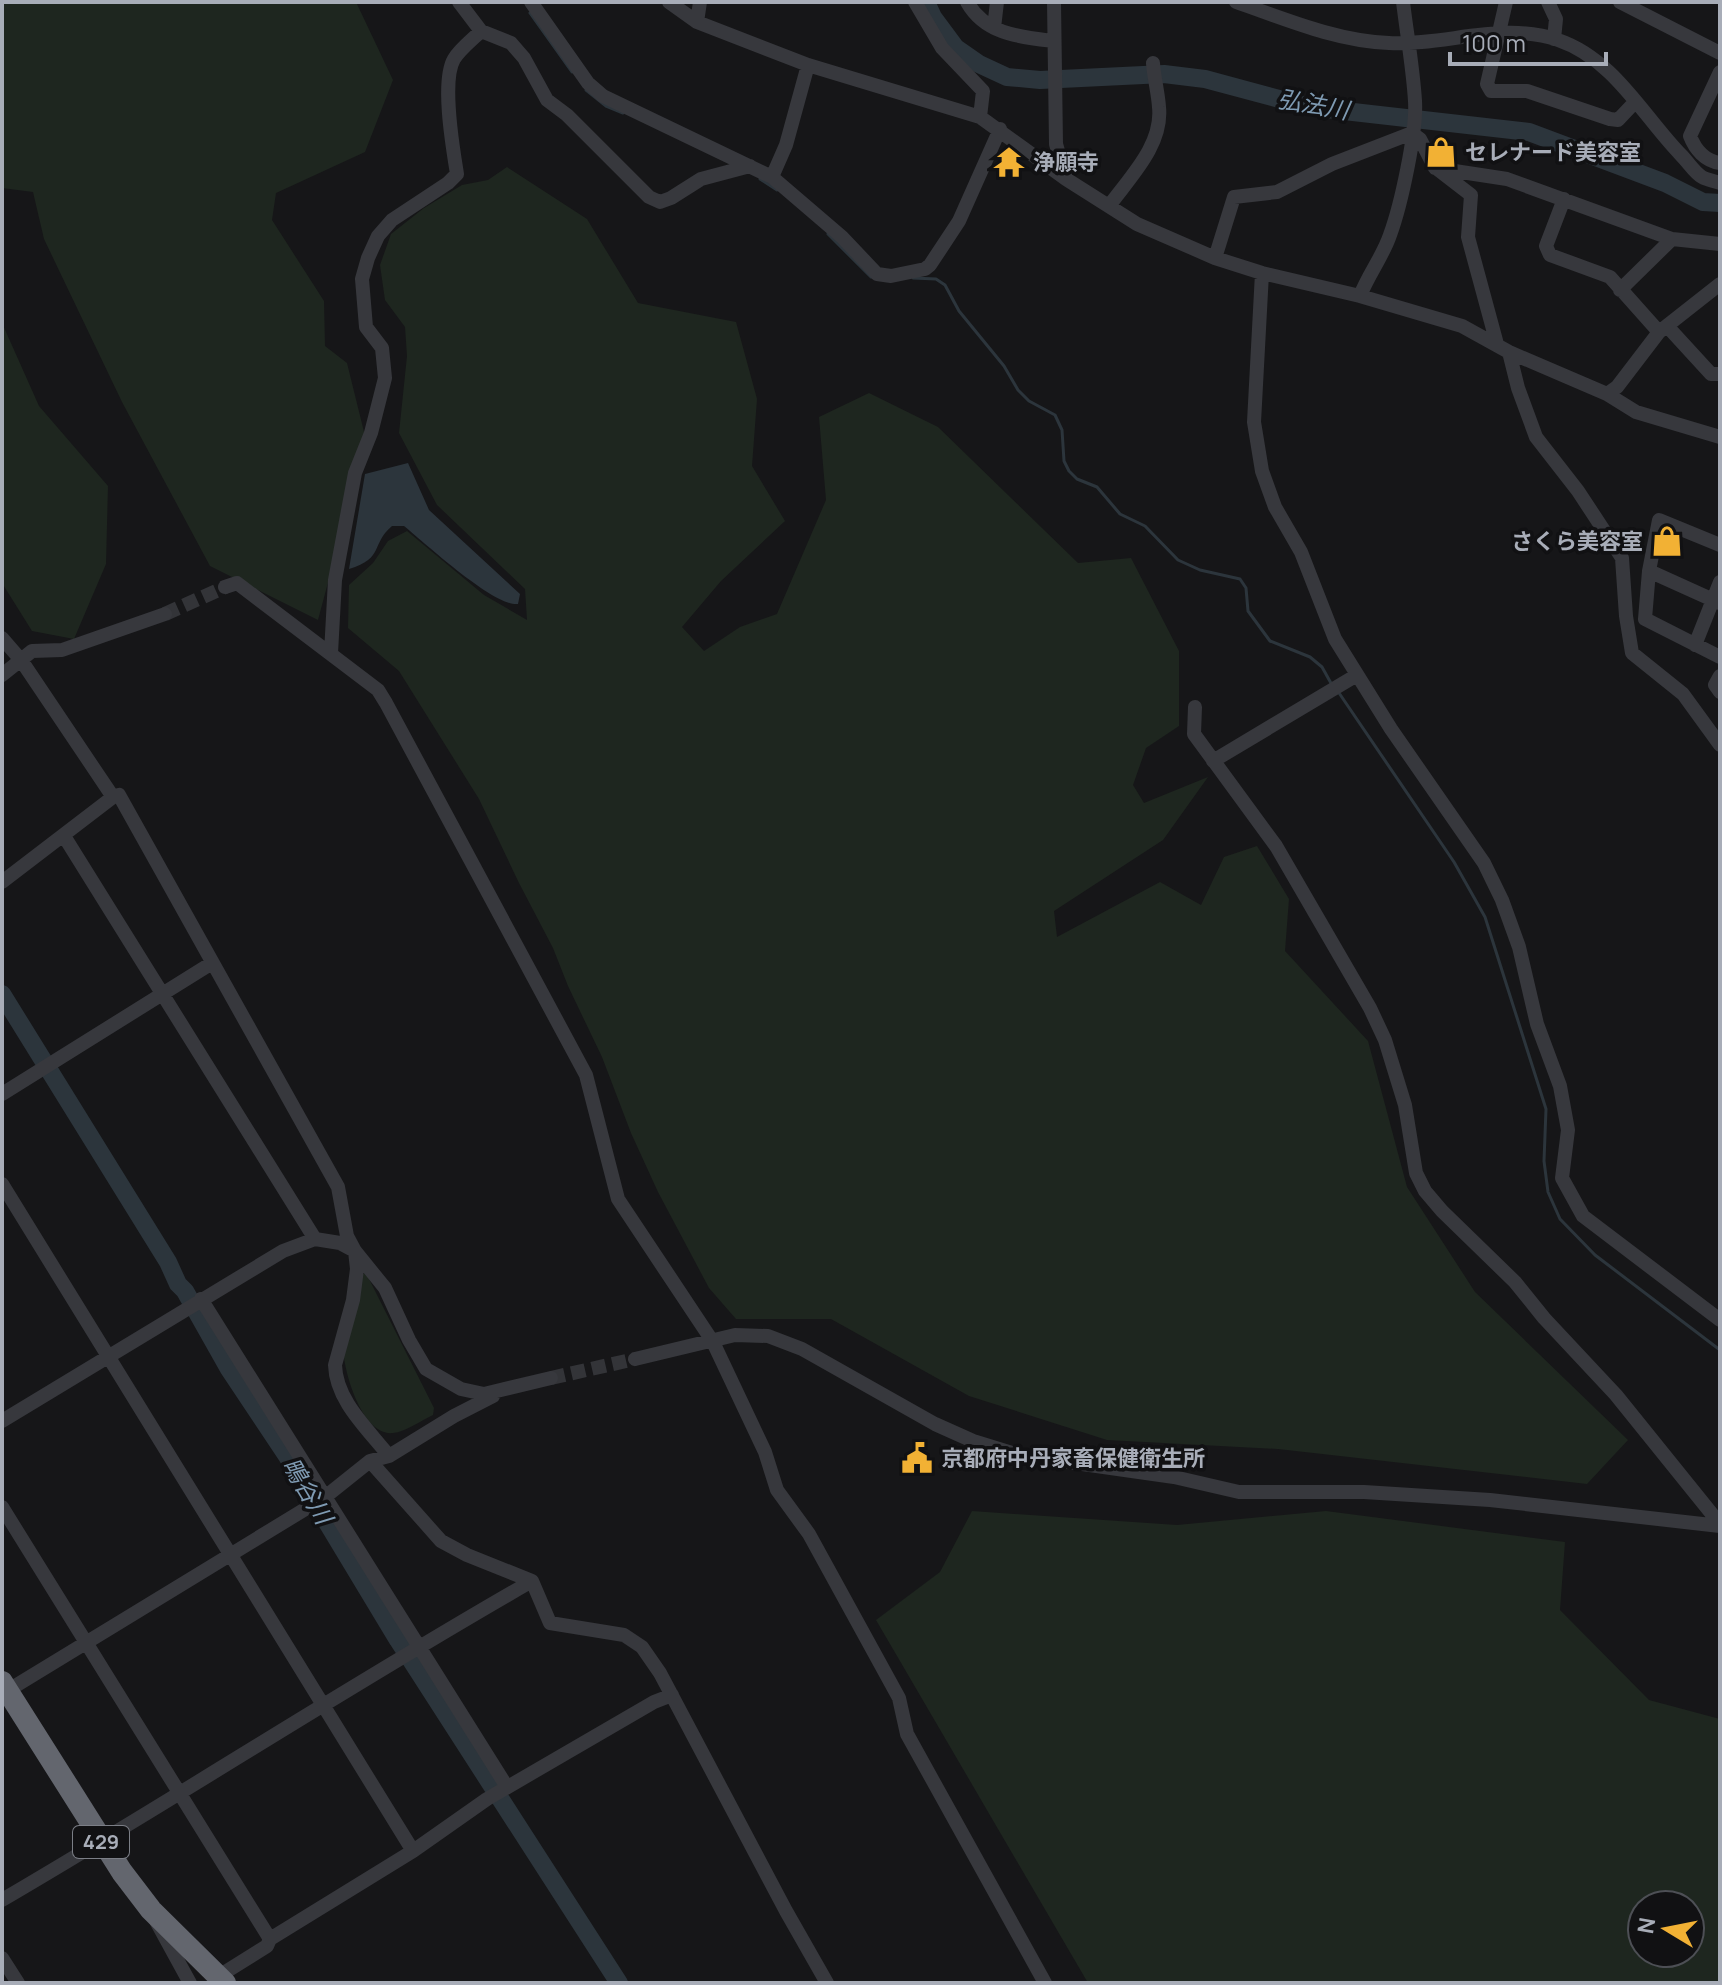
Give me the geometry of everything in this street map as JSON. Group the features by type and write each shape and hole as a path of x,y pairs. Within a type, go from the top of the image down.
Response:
{"highway":[{"name":"429","path":"4,1689 101,1842 151,1910 222,1980"}],"street":[{"path":"459,2 481,31 511,43 524,58 547,100 567,115 649,197 660,202 701,179 750,166"},
{"path":"531,2 572,61 603,96 772,177 842,237 877,274 891,276 925,269 930,265 959,221 1000,129"},
{"path":"669,2 697,22 808,65 980,117 1066,179 1137,224 1215,258 1462,326 1503,348 1607,394 1636,412 1720,437"},
{"path":"697,22 700,2"},
{"path":"915,2 942,48 983,91 980,117"},
{"path":"967,2 974,14 1011,36 1053,41"},
{"path":"994,28 997,2"},
{"path":"1054,2 1056,144 1066,179"},
{"path":"1236,2 1359,41 1408,43 1497,34 1525,34 1554,39 1587,54 1610,71 1702,177 1720,183"},
{"path":"1360,296 1390,237 1413,124 1403,2"},
{"path":"1506,2 1487,84 1491,91 1527,91 1618,120 1635,102"},
{"path":"1548,2 1556,19 1554,39"},
{"path":"1620,2 1720,53"},
{"path":"331,653 335,580 355,473 371,433 385,378 382,348 366,327 362,279 368,258 385,227 457,174 451,134 449,73 454,59 481,31"},
{"path":"1109,206 1140,165 1157,134 1160,109 1153,63"},
{"path":"772,177 786,145 808,65"},
{"path":"1720,72 1690,136 1694,148 1712,162 1720,163"},
{"path":"1413,124 1435,168 1471,195 1468,237 1503,348 1536,437 1578,491 1622,558 1632,653 1683,694 1720,745"},
{"path":"1215,258 1234,197 1277,192 1413,124"},
{"path":"1435,168 1507,179 1672,239 1720,244"},
{"path":"1564,199 1546,246 1550,255 1610,277 1620,290 1711,374 1720,374"},
{"path":"1620,290 1672,239"},
{"path":"1262,273 1254,422 1262,471 1275,507 1301,552 1335,639 1391,729 1484,863 1502,900 1519,947 1537,1024 1560,1086 1568,1130 1562,1178 1583,1216 1720,1320"},
{"path":"1607,394 1617,387 1663,329 1720,284"},
{"path":"1720,545 1659,520 1649,571 1645,619 1720,657"},
{"path":"1649,571 1717,601"},
{"path":"1695,645 1717,601 1720,582"},
{"path":"225,587 237,583 378,690 386,703 586,1075 618,1199 713,1342 765,1452 777,1490 809,1534 899,1698 907,1734 1045,1983"},
{"path":"2,675 32,651 62,650 165,614"},
{"path":"2,638 21,660 113,797"},
{"path":"1213,761 1357,675"},
{"path":"1720,676 1715,685 1720,692"},
{"path":"1195,707 1194,734 1276,846 1370,1008 1389,1053 1405,1105 1416,1173 1425,1191 1515,1282 1616,1395 1720,1525"},
{"path":"2,882 119,795 338,1187 347,1236 385,1288 426,1369 461,1389 484,1394 551,1378"},
{"path":"64,836 315,1239"},
{"path":"2,1094 212,963"},
{"path":"2,1184 413,1851"},
{"path":"2,1421 283,1251 315,1239 340,1243 355,1251"},
{"path":"355,1251 357,1269 353,1300 342,1334 335,1376 342,1396 389,1456"},
{"path":"201,1299 507,1787"},
{"path":"635,1359 735,1335 768,1336 802,1349 935,1424 973,1441 1019,1455 1174,1477 1239,1492 1364,1492 1490,1500 1720,1525"},
{"path":"4,1689 325,1497 370,1461 389,1456 454,1416 506,1390"},
{"path":"370,1461 441,1541 532,1581 550,1623 624,1635 642,1647 672,1695 827,1983"},
{"path":"2,1507 270,1939"},
{"path":"2,1900 419,1645 532,1581"},
{"path":"222,1980 267,1946 270,1939 413,1851 507,1787 654,1702 672,1695"},
{"path":"151,1910 190,1983"},
{"path":"2,1958 18,1983"}],"shaded area":[{"path":"2,2 356,2 393,80 365,152 276,193 272,220 324,301 325,346 347,363 366,440 318,620 210,566 122,402 44,239 33,192 2,188"},
{"path":"507,167 587,219 638,303 736,322 757,399 752,466 785,521 721,581 682,627 704,651 740,627 777,614 826,500 819,417 869,393 938,427 1078,563 1131,558 1179,651 1179,726 1146,748 1133,785 1144,803 1208,777 1163,840 1054,911 1057,937 1160,882 1201,905 1224,857 1257,846 1289,899 1285,951 1368,1041 1407,1187 1475,1292 1628,1440 1587,1484 1278,1449 1107,1440 969,1396 831,1319 736,1319 709,1288 658,1192 553,948 479,799 399,671 348,628 349,585 373,563 388,541 407,531 484,595 527,620 525,589 437,505 399,433 407,356 405,327 385,300 380,265 391,234 424,208 462,185 488,180"},
{"path":"2,323 39,406 108,486 106,564 74,639 32,631 2,583"},
{"path":"408,463 429,510 520,594 518,604 507,602 477,585 404,526 392,526 373,556 349,569 365,474"},
{"path":"366,1273 434,1408 433,1415 393,1433 371,1424 355,1398 345,1366 343,1341 346,1324 361,1275"},
{"path":"972,1511 1177,1525 1326,1511 1565,1542 1560,1610 1649,1700 1720,1719 1720,1983 1088,1983 876,1620 940,1572"}],"waterway":[{"name":"弘法川","path":"926,2 956,48 979,64 1007,77 1040,80 1164,74 1205,79 1309,107 1529,132 1665,183 1703,202 1720,203"},
{"path":"530,13 572,72"},
{"path":"586,90 606,106 623,113"},
{"path":"760,179 777,190"},
{"path":"828,234 871,277"},
{"path":"913,278 936,279 945,285 959,311 1004,366 1018,390 1029,401 1055,415 1062,430 1064,461 1077,479 1097,487 1120,514 1145,526 1178,560 1200,570 1240,579 1246,588 1248,611 1270,641 1310,657 1322,667 1332,685"},
{"path":"1337,690 1454,862 1485,917 1546,1109 1544,1161 1548,1192 1560,1219 1595,1255 1720,1350"},
{"name":"鴫谷川","path":"2,994 168,1262 229,1369 287,1456 398,1640 619,1983"}],"tunnel":[{"path":"165,614 225,587"},
{"path":"551,1378 635,1359"}],"place":[{"name":"セレナード美容室","path":"1441,152"},
{"name":"浄願寺","path":"1009,162"},
{"name":"さくら美容室","path":"1667,541"},
{"name":"京都府中丹家畜保健衛生所","path":"917,1458"}]}
